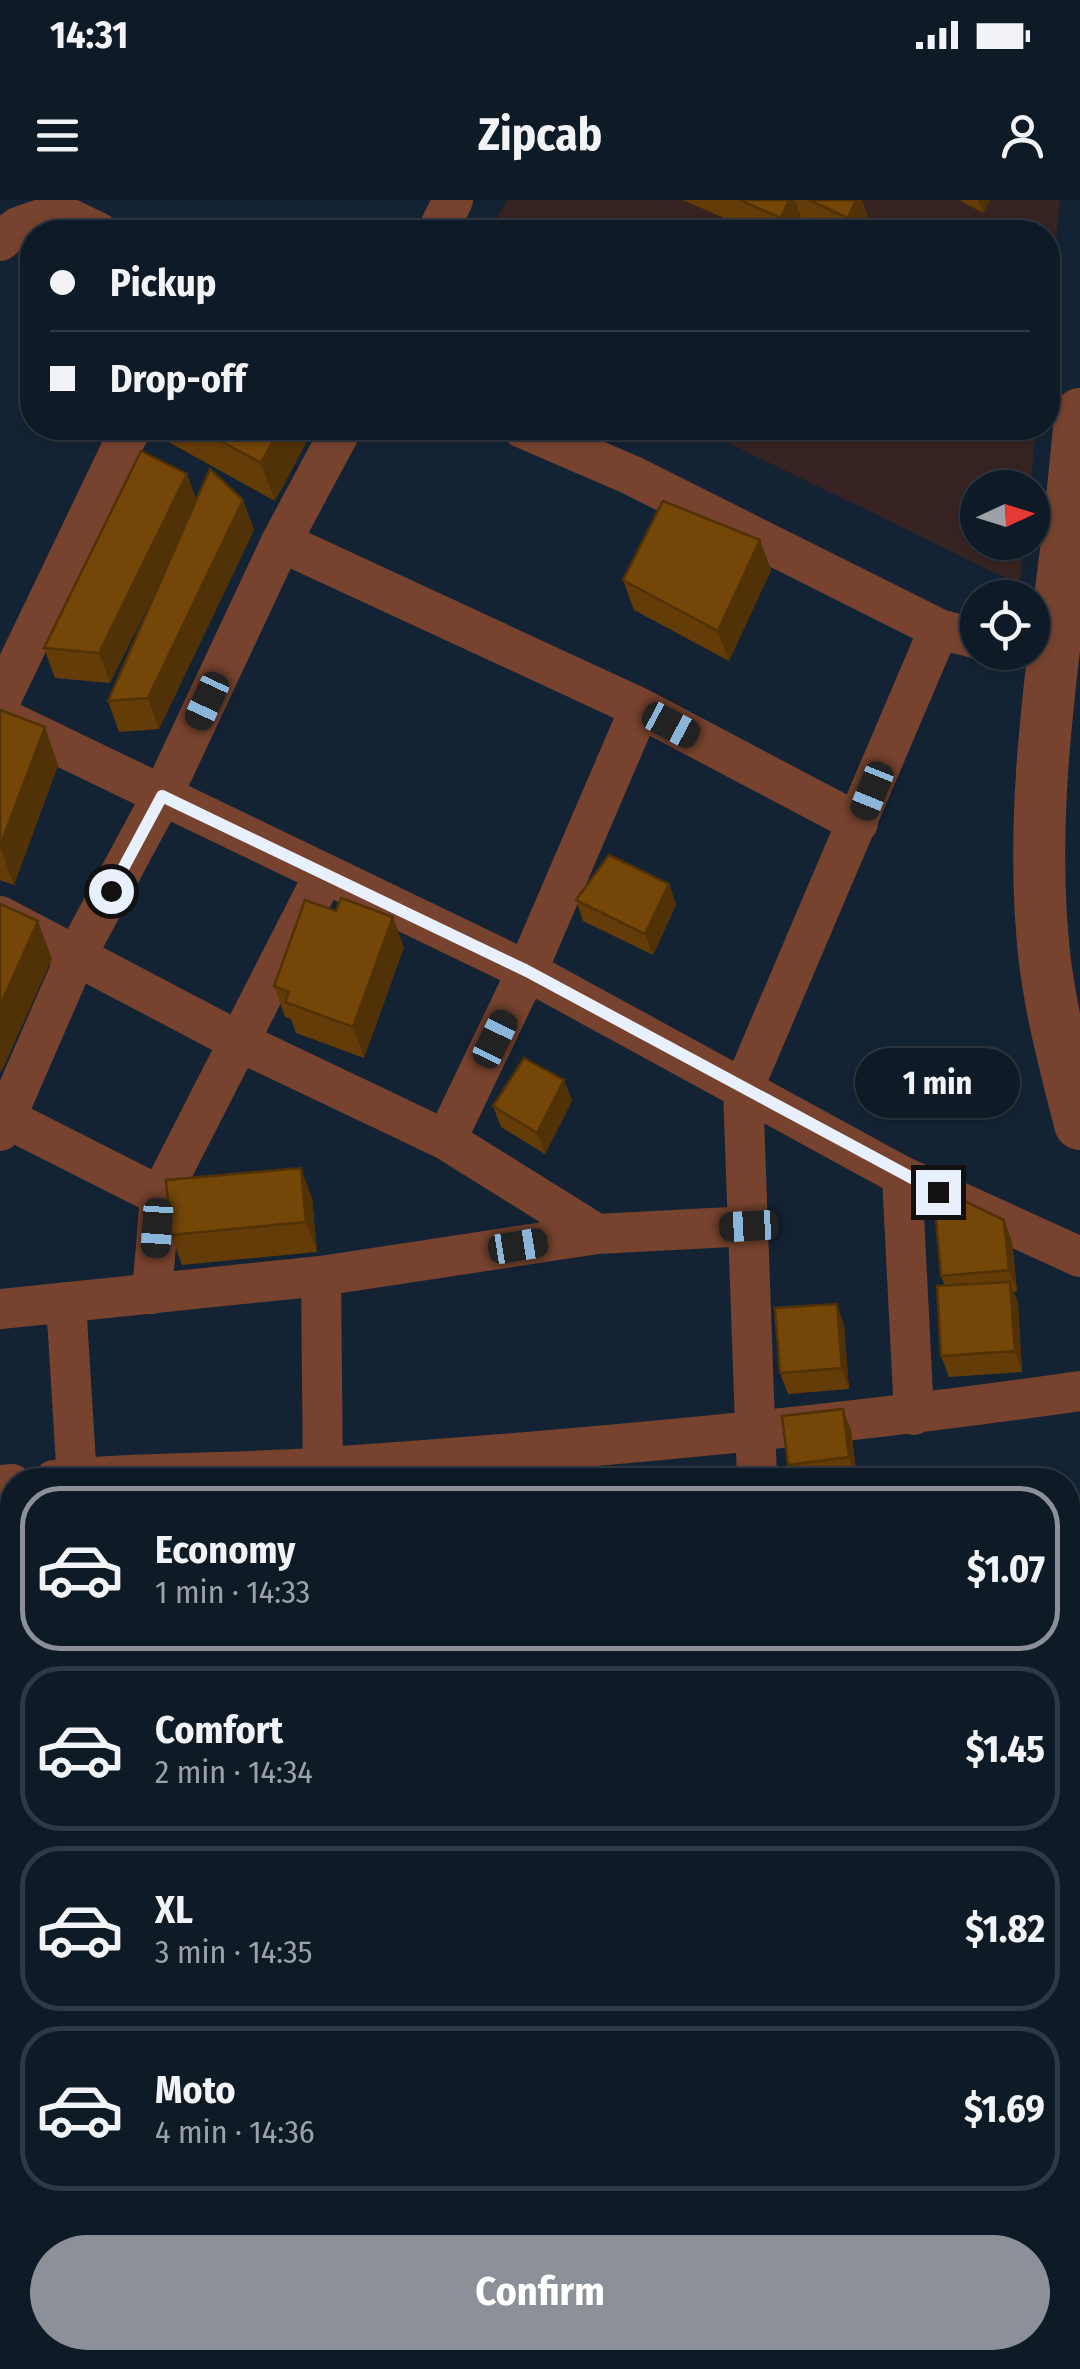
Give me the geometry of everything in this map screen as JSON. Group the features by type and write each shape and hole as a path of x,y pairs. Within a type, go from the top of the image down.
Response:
{"street":[{"path":"33,220 62,207"},
{"path":"0,241 20,226"},
{"path":"1050,617 1076,517 1080,414"},
{"path":"0,701 125,440"},
{"path":"160,1196 2,1121 77,954 162,796 281,542 336,440"},
{"path":"549,440 631,476 939,629 960,634"},
{"path":"281,542 640,708 858,823"},
{"path":"756,1468 743,1089 939,629"},
{"path":"1040,670 1044,952 1080,1124"},
{"path":"446,1140 527,971 640,708"},
{"path":"0,718 527,971 902,1176 1080,1256"},
{"path":"152,1294 160,1196 324,875"},
{"path":"0,916 242,1042 446,1140 597,1234"},
{"path":"902,1176 914,1415"},
{"path":"0,1310 322,1276 597,1234 749,1226"},
{"path":"322,1276 323,1468"},
{"path":"66,1302 69,1468"},
{"path":"472,1468 521,1466 754,1430 914,1415 1080,1392"}],"shaded area":[{"path":"507,200 1060,200 1058,220 496,220"},
{"path":"723,440 1035,440 1032,470 960,470 960,556"},
{"path":"969,560 1022,560 1020,580 1010,580"}],"building":[{"path":"740,200 789,200 781,218"},
{"path":"809,200 856,200 848,218"},
{"path":"219,440 273,440 261,463"},
{"path":"141,451 187,474 99,653 44,648"},
{"path":"210,469 243,500 148,698 108,701"},
{"path":"663,501 760,540 718,631 623,580"},
{"path":"0,710 45,727 0,846"},
{"path":"609,855 669,884 645,934 576,900"},
{"path":"341,898 393,917 353,1027 285,1002 289,992 274,986 305,900 336,911"},
{"path":"0,904 38,921 0,1006"},
{"path":"524,1058 564,1080 537,1133 493,1106"},
{"path":"301,1168 306,1222 171,1235 166,1180"},
{"path":"954,1196 1004,1220 1009,1270 941,1276 934,1198"},
{"path":"1010,1282 1015,1351 941,1356 937,1286"},
{"path":"837,1304 842,1368 780,1373 775,1308"},
{"path":"843,1409 849,1457 788,1465 782,1416"}],"route":[{"path":"111,891 162,796 527,971 938,1192"}]}
